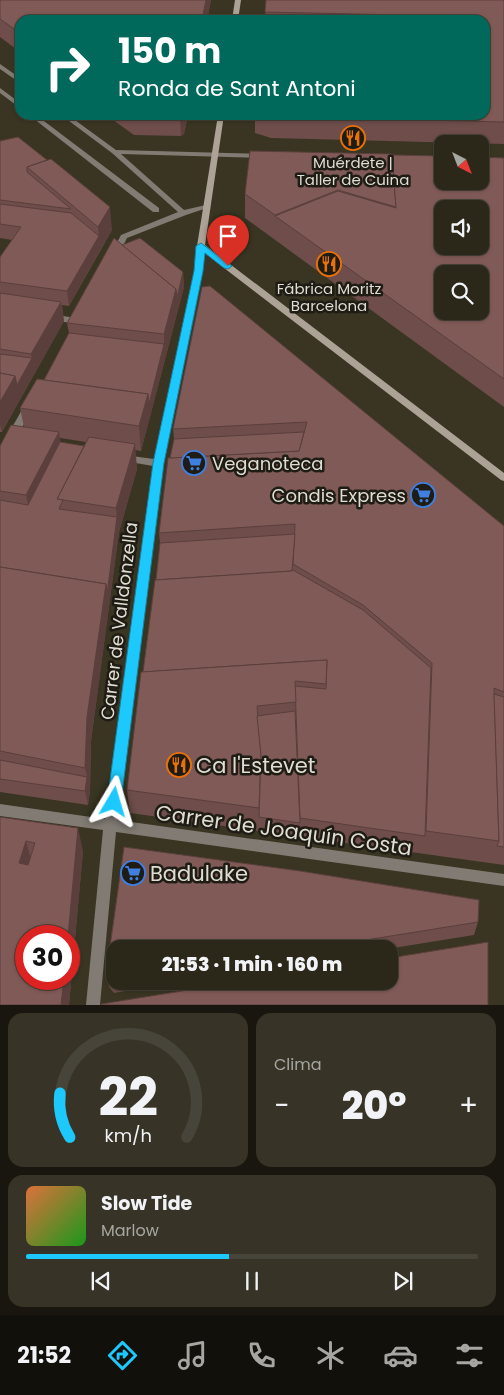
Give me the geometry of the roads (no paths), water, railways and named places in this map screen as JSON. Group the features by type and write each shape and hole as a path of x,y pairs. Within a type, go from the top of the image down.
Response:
{"street":[{"path":"236,15 238,0"},
{"path":"0,66 15,77"},
{"path":"0,90 15,102"},
{"path":"39,120 156,210"},
{"path":"71,120 114,152 184,213"},
{"path":"220,120 201,246 504,478"},
{"path":"114,152 268,156"},
{"path":"110,262 124,237 184,213 206,207"},
{"name":"Carrer de Valldonzella","path":"93,1005 110,827 158,463 199,271 201,246"},
{"path":"72,330 81,313"},
{"path":"38,315 76,321"},
{"path":"0,458 15,439 34,397"},
{"path":"0,437 15,439"},
{"path":"117,456 158,463"},
{"name":"Carrer de Joaquín Costa","path":"0,810 110,827 504,880"}],"place":[{"name":"Muérdete | Taller de Cuina","path":"353,138"},
{"name":"Fábrica Moritz Barcelona","path":"329,264"},
{"name":"Veganoteca","path":"194,463"},
{"name":"Condis Express","path":"423,495"},
{"name":"Ca l'Estevet","path":"179,765"},
{"name":"Badulake","path":"133,873"}]}
